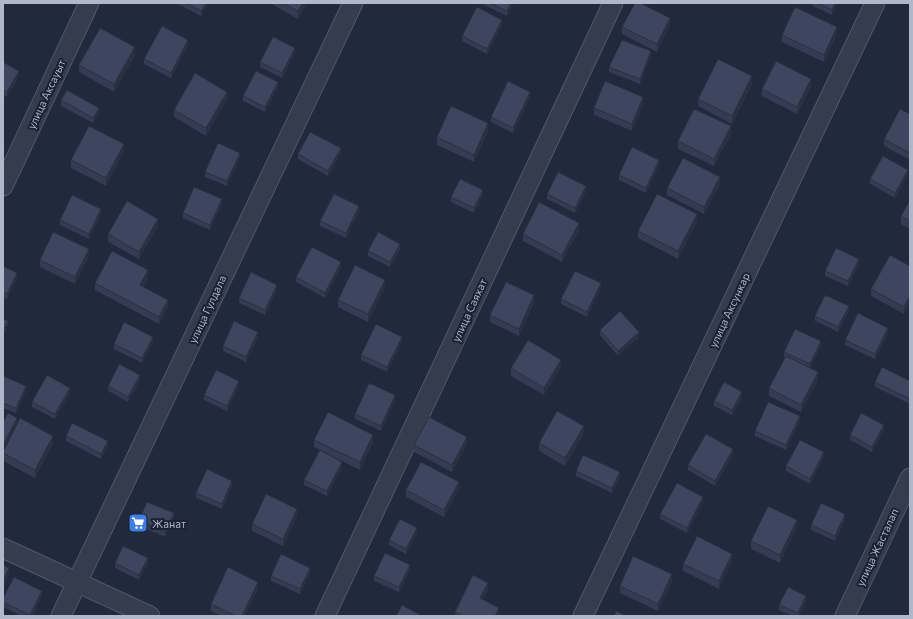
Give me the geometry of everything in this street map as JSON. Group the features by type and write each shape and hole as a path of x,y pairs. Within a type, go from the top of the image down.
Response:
{"street":[{"name":"улица Аксауыт","path":"3,186 90,3"},
{"name":"улица Гулдала","path":"61,616 353,3"},
{"name":"улица Саяхат","path":"325,616 613,3"},
{"name":"улица Аксункар","path":"583,616 875,3"},
{"name":"улица Жасталап","path":"845,616 910,478"},
{"path":"3,548 150,616"}],"building":[{"path":"186,3 206,3 201,11"},
{"path":"283,3 303,3 298,11"},
{"path":"490,3 511,3 507,11"},
{"path":"635,3 640,3 670,18 657,44 622,27"},
{"path":"818,3 835,3 832,10"},
{"path":"477,7 502,20 487,49 462,36"},
{"path":"795,7 837,27 824,55 782,35"},
{"path":"162,26 188,40 171,73 144,59"},
{"path":"100,28 135,47 114,84 79,65"},
{"path":"273,37 295,48 282,73 260,62"},
{"path":"622,40 651,51 640,79 609,67"},
{"path":"718,59 752,76 732,116 698,99"},
{"path":"776,61 811,79 797,107 762,89"},
{"path":"3,62 19,71 7,92 3,90"},
{"path":"256,71 278,82 265,107 243,96"},
{"path":"195,73 227,92 206,128 174,110"},
{"path":"508,81 530,92 513,128 491,117"},
{"path":"605,81 643,97 632,124 594,108"},
{"path":"67,90 99,108 93,118 61,100"},
{"path":"451,106 488,123 474,155 437,137"},
{"path":"694,109 731,126 714,159 678,141"},
{"path":"900,109 910,114 910,153 884,139"},
{"path":"89,126 124,144 106,178 71,160"},
{"path":"310,132 341,148 328,171 298,154"},
{"path":"218,143 240,153 227,181 205,172"},
{"path":"632,147 659,160 646,188 619,175"},
{"path":"883,156 908,170 895,193 870,179"},
{"path":"683,158 720,177 704,207 667,188"},
{"path":"558,172 586,186 575,208 547,194"},
{"path":"460,179 483,190 474,208 451,197"},
{"path":"194,187 222,199 210,225 183,213"},
{"path":"334,194 359,206 346,233 320,221"},
{"path":"657,194 697,214 678,251 638,231"},
{"path":"72,195 101,209 89,234 60,220"},
{"path":"910,200 910,221 901,216"},
{"path":"127,201 158,219 139,252 108,234"},
{"path":"539,202 579,223 562,255 523,234"},
{"path":"53,232 89,249 75,277 40,260"},
{"path":"378,232 400,244 390,262 368,251"},
{"path":"312,247 341,262 325,293 296,277"},
{"path":"836,248 859,259 848,281 825,271"},
{"path":"112,251 148,270 140,285 168,300 159,317 95,283"},
{"path":"890,255 910,266 910,296 904,307 871,289"},
{"path":"355,265 385,280 368,314 338,300"},
{"path":"3,266 17,273 7,294 3,292"},
{"path":"575,271 601,283 587,312 561,299"},
{"path":"251,272 277,285 265,310 239,298"},
{"path":"506,282 534,295 519,329 490,315"},
{"path":"825,295 849,306 838,327 815,316"},
{"path":"620,311 639,332 618,351 600,330"},
{"path":"858,313 888,328 875,354 845,340"},
{"path":"3,319 8,321 3,331"},
{"path":"234,321 258,332 246,357 223,346"},
{"path":"124,322 153,337 142,358 114,344"},
{"path":"376,324 402,337 387,367 361,355"},
{"path":"795,329 821,341 810,364 784,352"},
{"path":"528,340 561,360 544,388 511,368"},
{"path":"786,356 818,372 801,405 769,388"},
{"path":"119,364 140,375 128,397 108,386"},
{"path":"882,367 910,381 910,399 875,382"},
{"path":"216,370 239,381 227,406 204,395"},
{"path":"47,375 70,388 55,414 32,402"},
{"path":"3,376 26,386 16,408 3,403"},
{"path":"724,382 742,392 732,410 714,401"},
{"path":"369,383 395,395 381,426 355,414"},
{"path":"768,402 800,416 786,445 755,431"},
{"path":"557,411 584,426 565,458 539,443"},
{"path":"328,412 373,435 360,462 314,440"},
{"path":"8,413 17,418 3,445 3,422"},
{"path":"861,413 884,425 872,447 850,435"},
{"path":"429,417 467,437 452,465 414,445"},
{"path":"20,418 53,436 35,470 3,453"},
{"path":"72,423 108,441 101,454 66,436"},
{"path":"706,434 733,449 715,481 688,465"},
{"path":"800,440 824,452 810,479 786,466"},
{"path":"320,450 342,462 327,491 304,480"},
{"path":"583,455 620,472 612,488 576,471"},
{"path":"421,462 459,482 444,510 406,490"},
{"path":"207,469 232,481 222,504 196,493"},
{"path":"677,483 703,497 687,528 660,514"},
{"path":"266,494 297,509 283,539 252,524"},
{"path":"147,502 174,513 165,532 139,520"},
{"path":"821,503 845,514 835,536 811,525"},
{"path":"768,506 797,520 780,555 751,541"},
{"path":"400,519 417,528 406,549 389,540"},
{"path":"697,536 732,554 719,581 683,564"},
{"path":"123,546 148,558 139,575 115,563"},
{"path":"385,553 410,565 399,587 374,576"},
{"path":"281,554 310,568 300,589 271,576"},
{"path":"633,556 672,574 658,604 620,586"},
{"path":"3,565 9,568 3,581"},
{"path":"228,567 258,582 242,616 236,616 211,604"},
{"path":"473,575 488,583 480,598 499,608 495,616 463,616 455,612"},
{"path":"14,577 42,591 30,615 3,602 3,598"},
{"path":"788,587 806,596 798,613 779,605"},
{"path":"402,605 422,616 396,616"},
{"path":"616,611 627,616 614,616"}],"place":[{"name":"Жанат","path":"138,523"}]}
